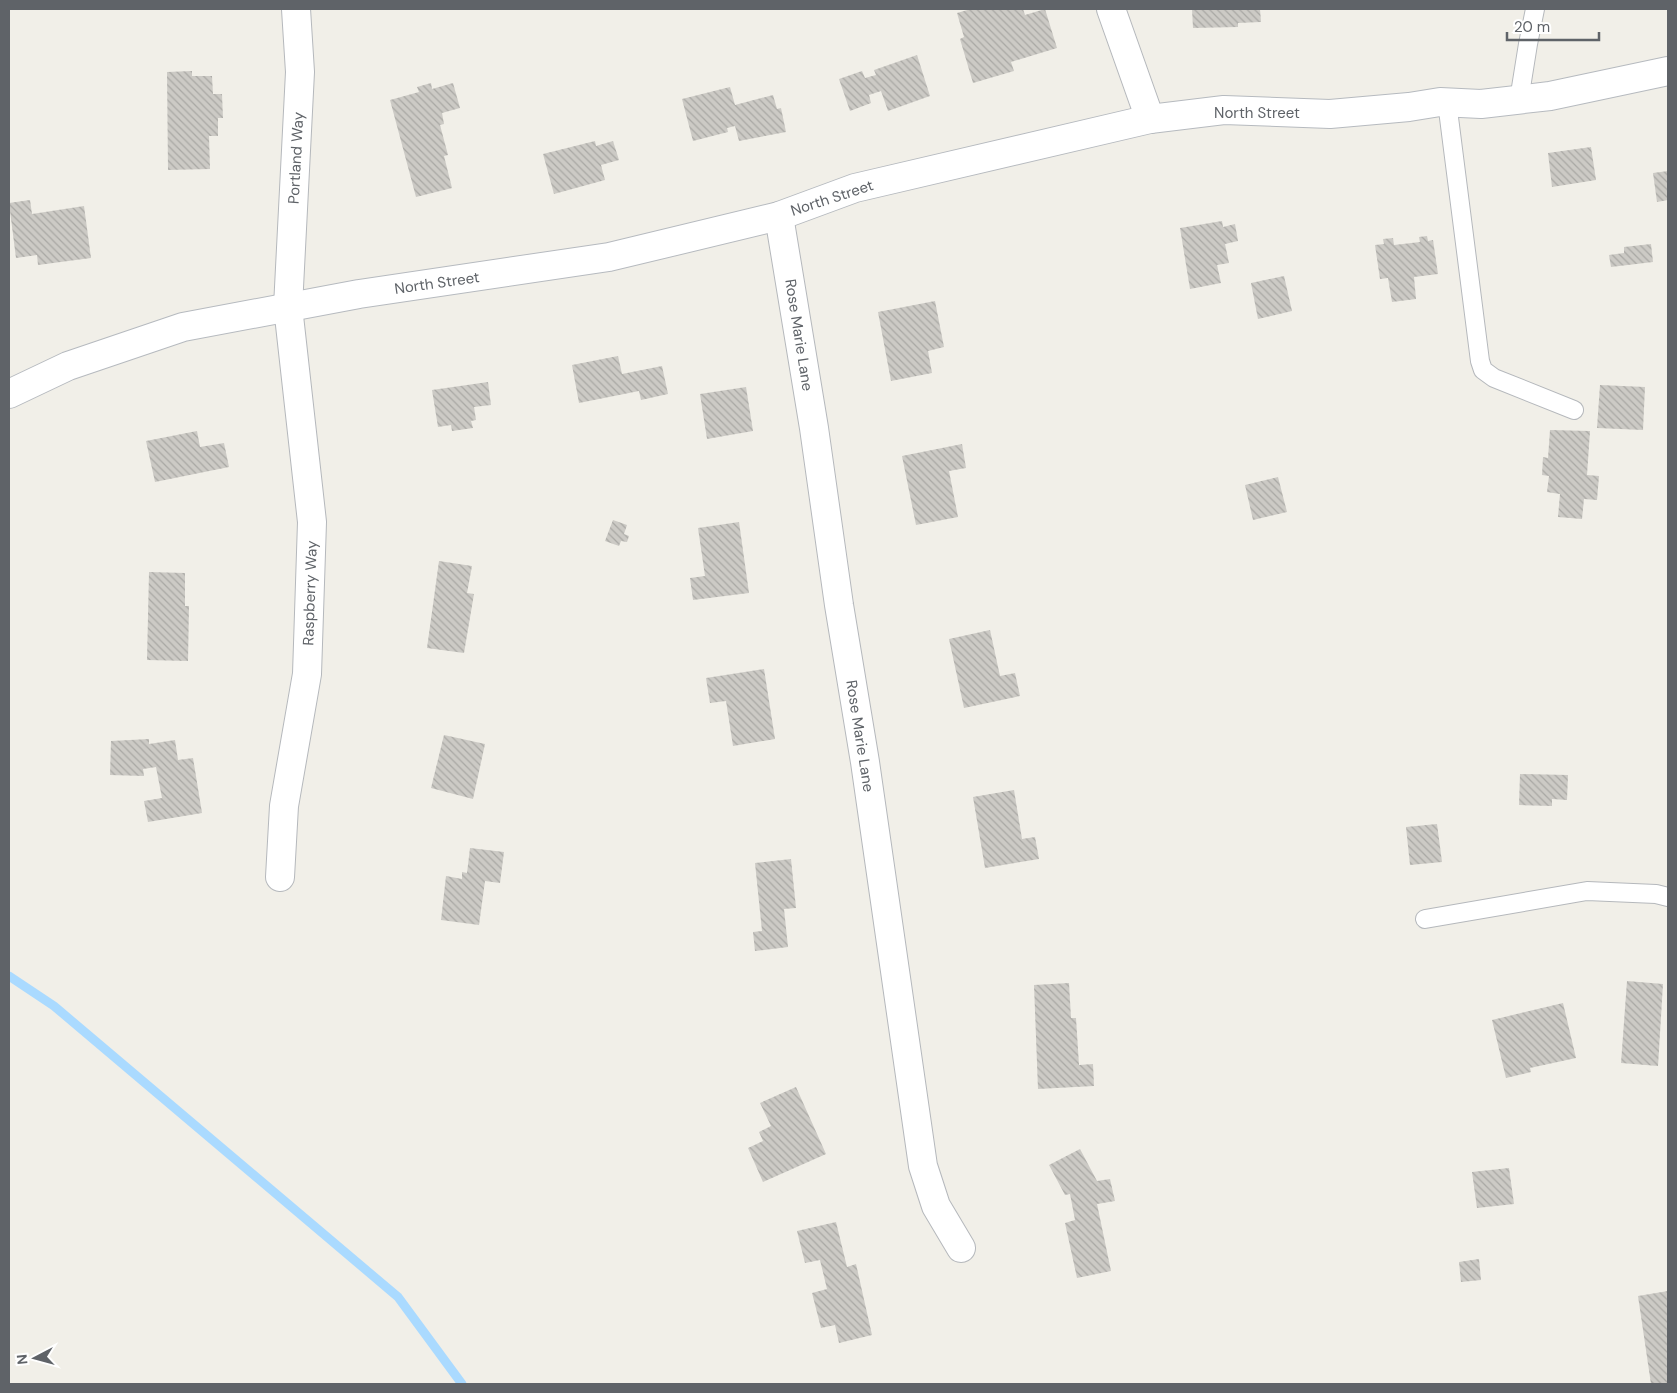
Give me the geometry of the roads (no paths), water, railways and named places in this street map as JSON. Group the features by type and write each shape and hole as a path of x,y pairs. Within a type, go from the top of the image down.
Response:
{"street":[{"name":"Portland Way","path":"288,307 300,72 296,9"},
{"path":"1111,9 1150,119"},
{"name":"North Street","path":"9,394 68,366 183,327 359,294 609,257 779,216 855,188 1150,119 1224,110 1330,114 1409,108 1440,102 1481,104 1550,96 1668,71"},
{"name":"Rose Marie Lane","path":"779,216 814,428 923,1166 936,1206 961,1248"},
{"name":"Raspberry Way","path":"280,877 284,806 307,674 312,522 288,307"}],"lane":[{"path":"1519,100 1535,9"},
{"path":"1447,102 1480,362 1483,370 1494,378 1574,410"},
{"path":"1426,919 1587,891 1656,894 1668,897"}],"waterway":[{"path":"9,976 54,1006 398,1297 462,1384"}]}
